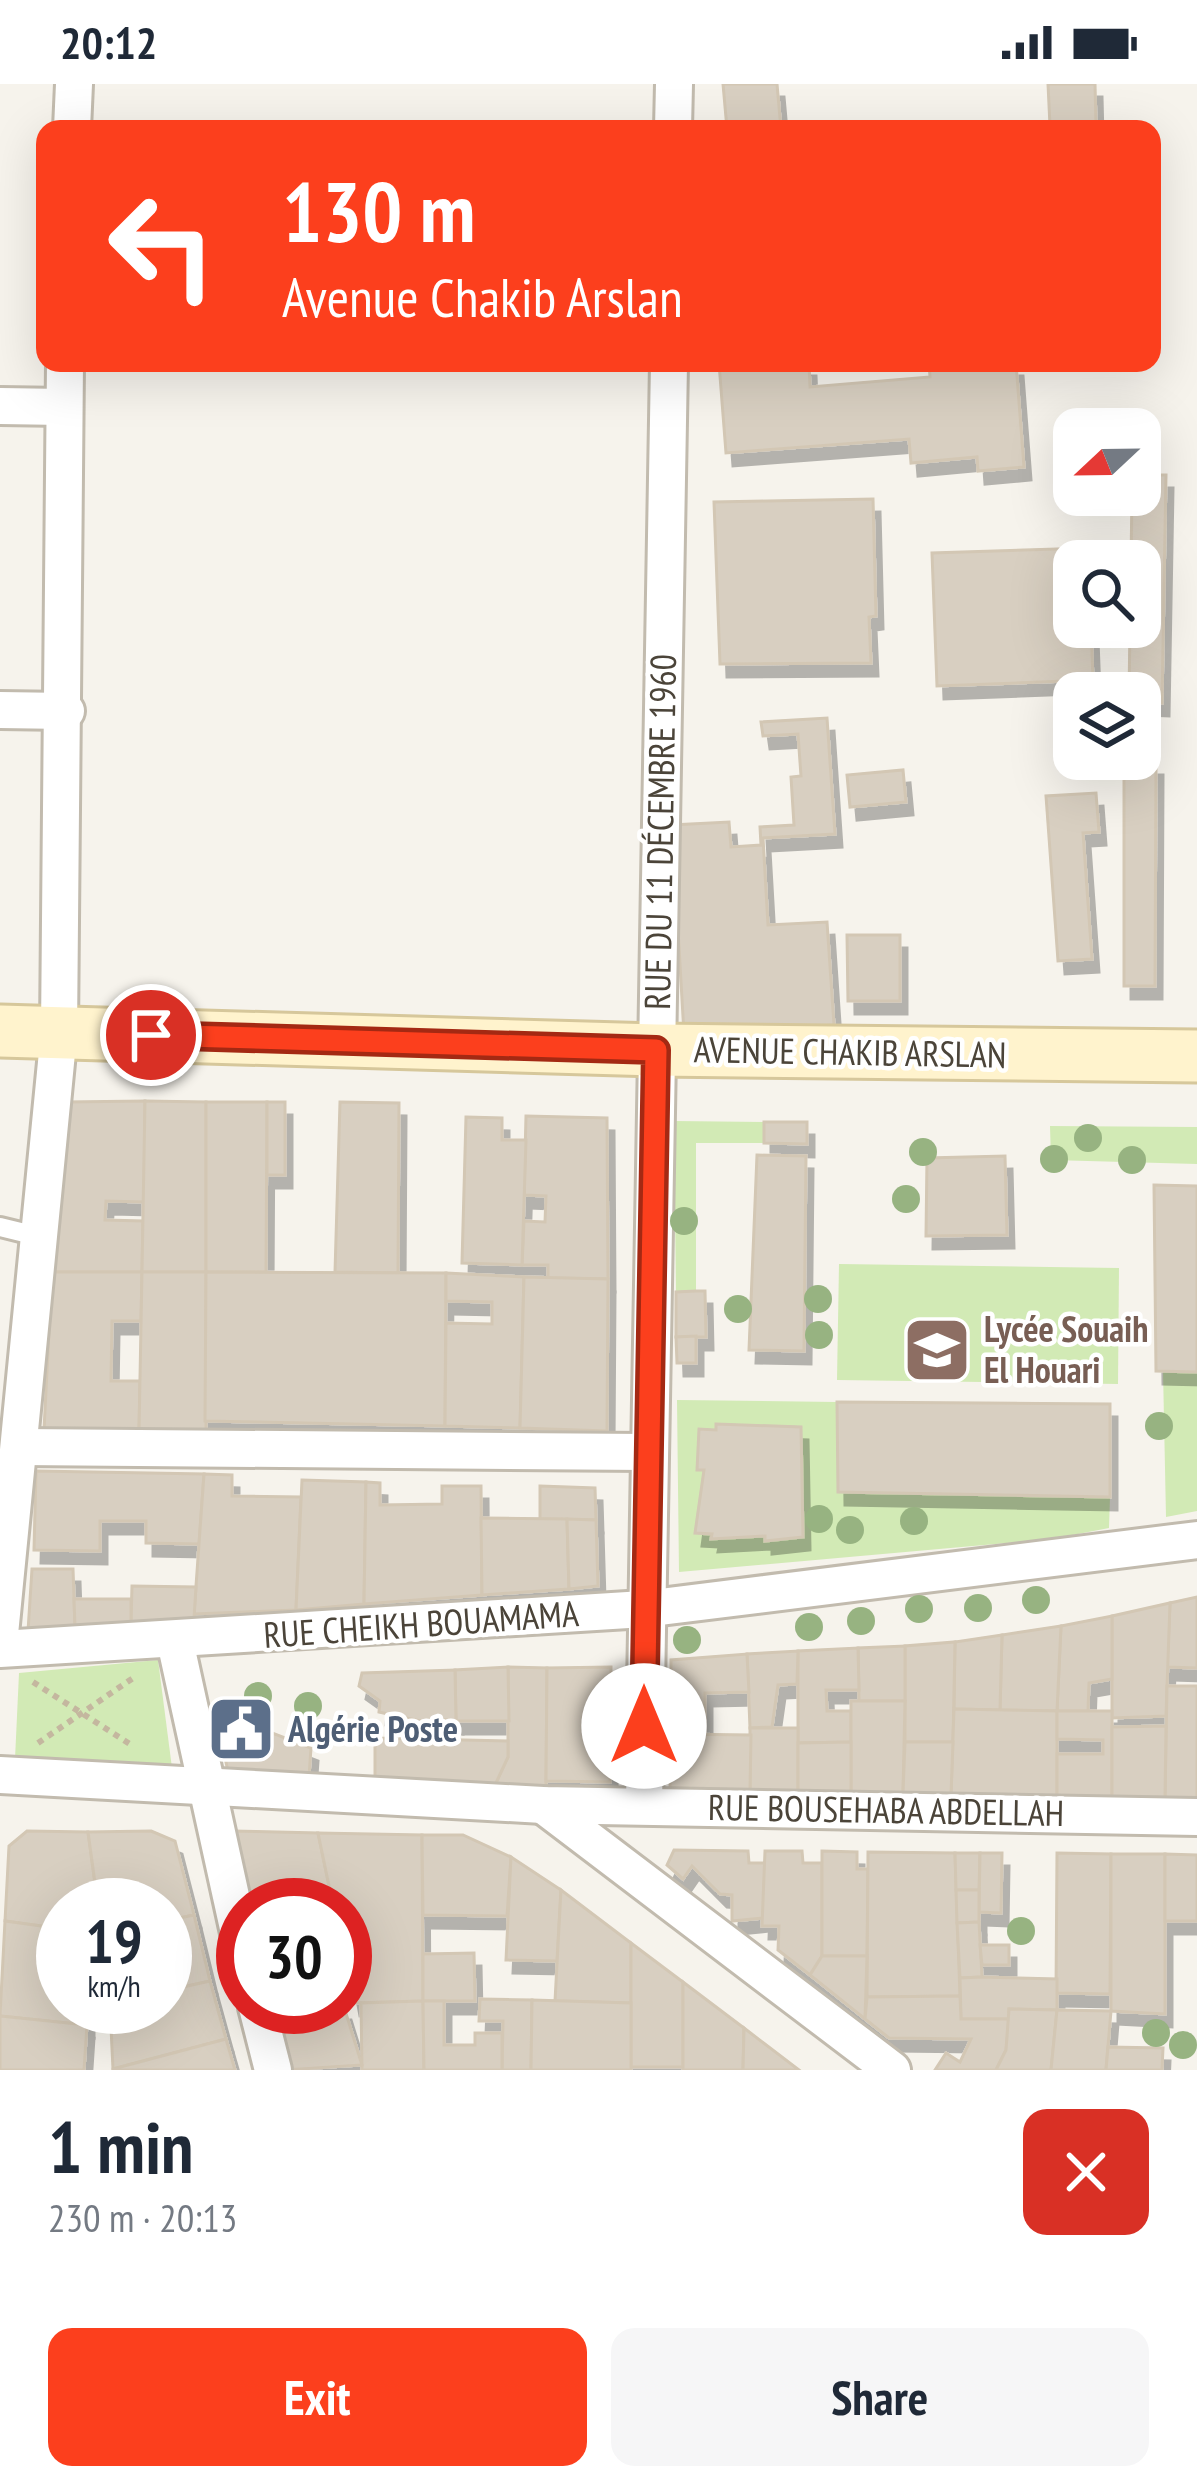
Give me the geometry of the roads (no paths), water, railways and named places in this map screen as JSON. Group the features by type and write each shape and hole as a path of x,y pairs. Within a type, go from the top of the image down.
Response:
{"main road":[{"name":"AVENUE CHAKIB ARSLAN","path":"0,1031 656,1050 1197,1057"}],"street":[{"path":"72,120 74,84"},
{"path":"674,84 674,120"},
{"path":"0,1634 59,1032 65,372"},
{"name":"RUE DU 11 DÉCEMBRE 1960","path":"644,1804 669,372"},
{"path":"0,406 64,406"},
{"path":"0,710 65,711"},
{"path":"21,1447 647,1452"},
{"name":"RUE CHEIKH BOUAMAMA","path":"10,1661 175,1641 644,1609 1197,1540"},
{"path":"175,1641 226,1878"},
{"name":"RUE BOUSEHABA ABDELLAH","path":"0,1775 543,1805 1197,1817"},
{"path":"543,1805 892,2070"},
{"path":"263,2034 272,2070"}],"lane":[{"path":"0,1227 40,1237"}],"place":[{"name":"Lycée Souaih El Houari","path":"937,1350"},
{"name":"Algérie Poste","path":"241,1729"}]}
